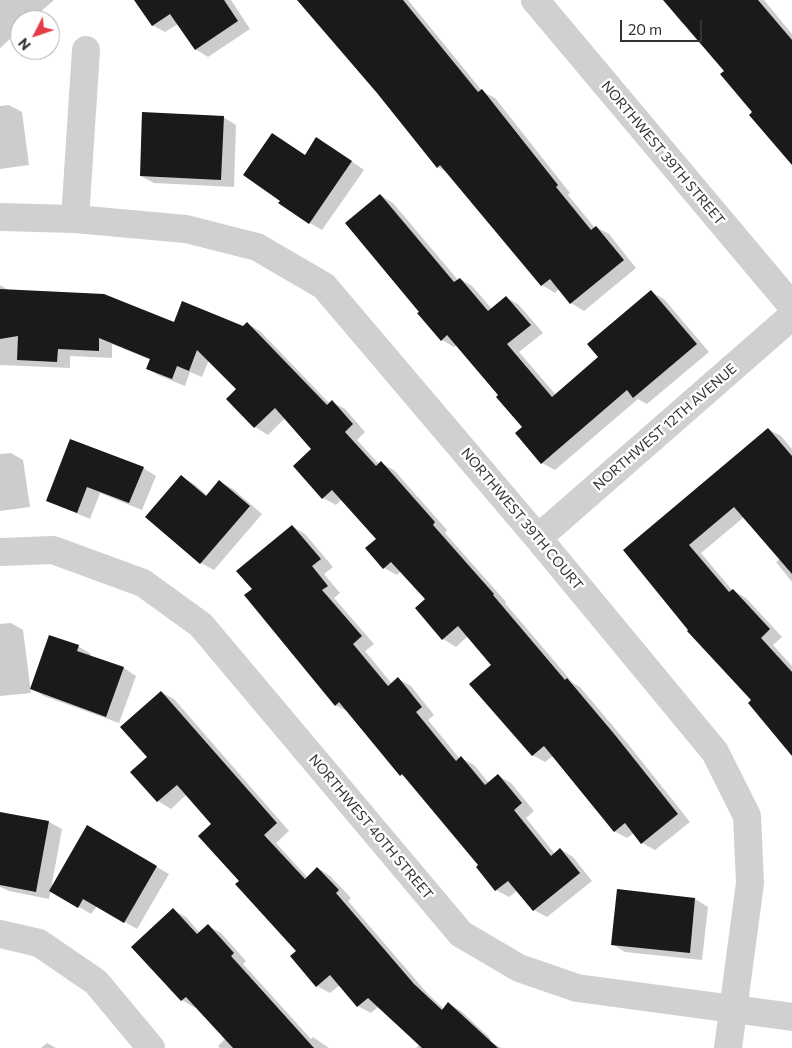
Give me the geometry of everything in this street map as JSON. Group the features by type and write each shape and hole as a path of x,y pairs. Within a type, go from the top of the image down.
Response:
{"street":[{"name":"NORTHWEST 39TH STREET","path":"534,0 792,306"},
{"path":"75,219 86,50"},
{"name":"NORTHWEST 39TH COURT","path":"0,217 75,219 186,229 257,246 324,286 538,538 715,752 747,816 750,883 728,1048"},
{"name":"NORTHWEST 12TH AVENUE","path":"538,538 792,316"},
{"name":"NORTHWEST 40TH STREET","path":"0,552 53,550 142,584 202,625 461,934 519,968 577,988 792,1017"},
{"path":"0,934 38,943 96,982 151,1048"}],"building":[{"path":"134,0 224,0 238,21 195,50 170,14 152,26"},
{"path":"297,0 403,0 478,92 482,89 591,230 596,226 624,260 570,304 550,279 541,286 440,165 437,168 377,93"},
{"path":"663,0 758,0 792,40 792,165 749,115 752,112 720,74 724,71"},
{"path":"142,112 224,116 221,180 140,176"},
{"path":"272,133 305,155 316,137 352,161 309,224 278,203 280,201 243,175"},
{"path":"380,194 454,282 460,278 488,311 506,296 531,325 507,344 552,397 598,357 587,344 651,290 697,344 633,398 627,390 541,464 515,433 522,427 496,397 498,395 447,335 441,341 345,223"},
{"path":"0,289 104,294 174,322 182,301 243,326 247,322 327,405 332,400 353,424 345,432 376,466 381,461 435,522 433,525 494,594 565,680 567,678 678,814 641,844 625,823 614,832 544,746 532,756 469,684 491,665 458,626 442,640 415,608 425,599 391,562 383,569 365,548 376,539 332,490 322,499 293,466 311,449 275,408 254,428 226,399 236,389 197,350 189,371 177,366 172,379 146,369 150,359 99,338 99,351 58,349 57,362 17,360 18,336 0,339"},
{"path":"768,428 792,456 792,574 734,507 689,545 729,592 733,589 770,629 761,638 792,672 792,756 748,703 751,700 687,631 623,550"},
{"path":"70,439 144,467 129,503 87,487 77,513 46,501"},
{"path":"181,475 206,496 219,480 250,506 200,564 145,517"},
{"path":"292,525 321,559 312,566 328,586 322,590 362,636 353,644 388,686 398,677 422,707 416,712 456,761 461,756 485,785 498,774 522,803 514,810 551,856 560,848 580,873 533,911 508,881 495,891 476,867 478,865 402,774 400,776 339,702 335,706 244,595 252,589 236,571"},
{"path":"49,635 79,645 77,651 124,667 106,717 30,689"},
{"path":"161,691 277,823 264,835 305,879 317,867 339,890 336,893 414,984 442,1010 448,1002 498,1048 422,1048 368,998 357,1007 330,975 316,987 290,956 296,951 235,884 239,881 198,836 211,824 177,785 157,802 130,772 147,757 120,727"},
{"path":"0,812 49,821 36,892 0,885"},
{"path":"87,825 157,866 124,923 83,899 78,908 49,891"},
{"path":"617,889 695,898 690,953 611,945"},
{"path":"173,908 197,934 208,924 234,953 231,956 314,1048 233,1048 186,997 181,1001 131,947"}]}
